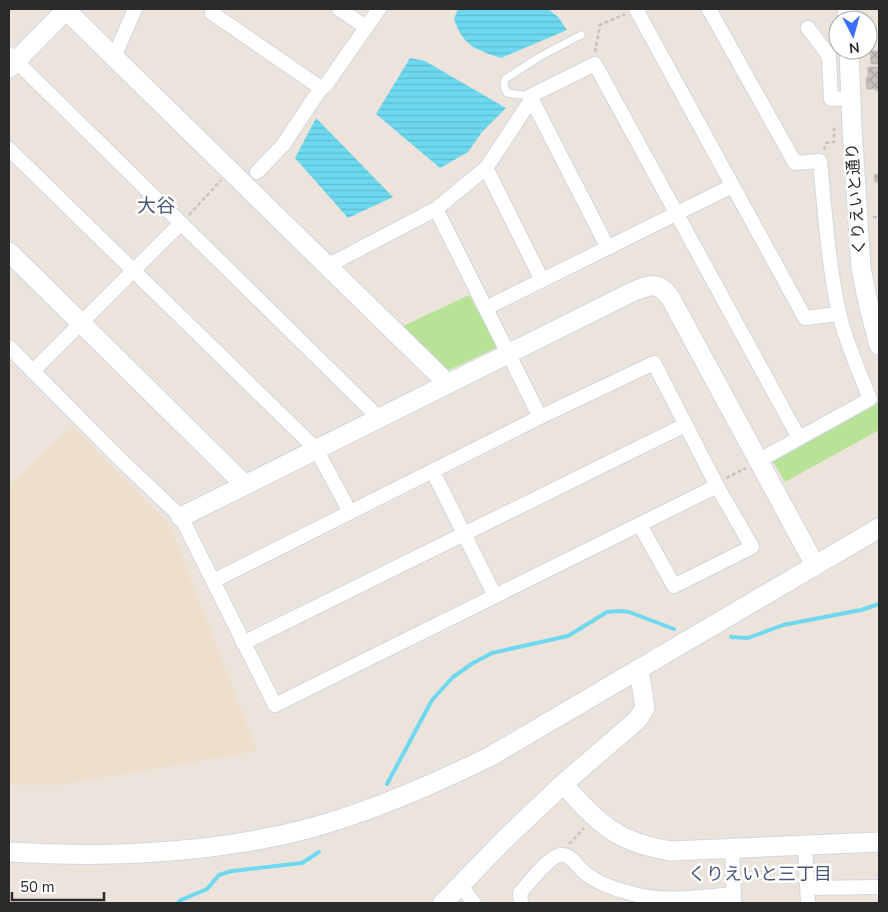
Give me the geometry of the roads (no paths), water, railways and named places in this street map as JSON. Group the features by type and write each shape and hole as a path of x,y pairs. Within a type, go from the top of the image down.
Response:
{"street":[{"path":"378,418 181,223 11,61 66,9 448,384"},
{"path":"114,56 135,9"},
{"path":"215,9 212,13 321,88"},
{"path":"339,9 366,27"},
{"path":"257,172 283,145 321,88 326,85 379,9"},
{"path":"709,9 795,163 820,161 829,259 839,314 850,350 870,399 758,461"},
{"path":"633,10 805,318 839,314"},
{"path":"808,28 829,56 832,99 850,98"},
{"name":"くりえいと通り","path":"849,60 861,268 879,345"},
{"path":"326,266 436,209 486,168 531,98 595,64 799,438"},
{"path":"531,98 608,248"},
{"path":"9,150 316,449 350,512"},
{"path":"486,168 542,280"},
{"path":"486,308 732,186"},
{"path":"436,209 540,417"},
{"path":"33,371 181,223"},
{"path":"9,252 245,485"},
{"path":"181,517 632,292 647,286 657,285 666,291 671,299 816,565"},
{"path":"9,347 121,460 181,517 275,706 717,485"},
{"path":"213,580 540,417 654,363 685,425 752,547 674,586 640,525"},
{"path":"243,642 685,425"},
{"path":"433,472 494,596"},
{"path":"9,852 78,855 152,853 241,842 306,829 376,806 449,777 491,756 879,528"},
{"path":"444,903 563,784 637,720 645,708 639,669"},
{"path":"563,784 594,818 623,838 647,847 671,851 879,842"},
{"path":"806,845 808,903"},
{"path":"521,903 520,893 552,858 560,854 568,856 586,874 604,884 631,894 647,898 733,899 732,848"},
{"path":"460,885 474,903"},
{"path":"808,888 879,887"}],"lane":[{"path":"531,98 507,92 504,86 505,79 541,56 581,35"}],"water":[{"path":"458,9 548,9 558,17 567,30 501,58 477,49 466,41 454,19"},
{"path":"410,58 425,61 506,108 482,132 468,152 440,168 376,114"},
{"path":"316,118 393,197 348,218 295,158"}],"waterway":[{"path":"731,637 748,638 783,625 861,610 879,604"},
{"path":"387,784 432,700 453,677 473,663 492,653 568,636 607,612 629,612 674,629"},
{"path":"178,903 207,889 219,875 232,871 302,863 319,852"}],"district":[{"name":"大谷","path":"156,206"},
{"name":"くりえいと三丁目","path":"760,874"}]}
